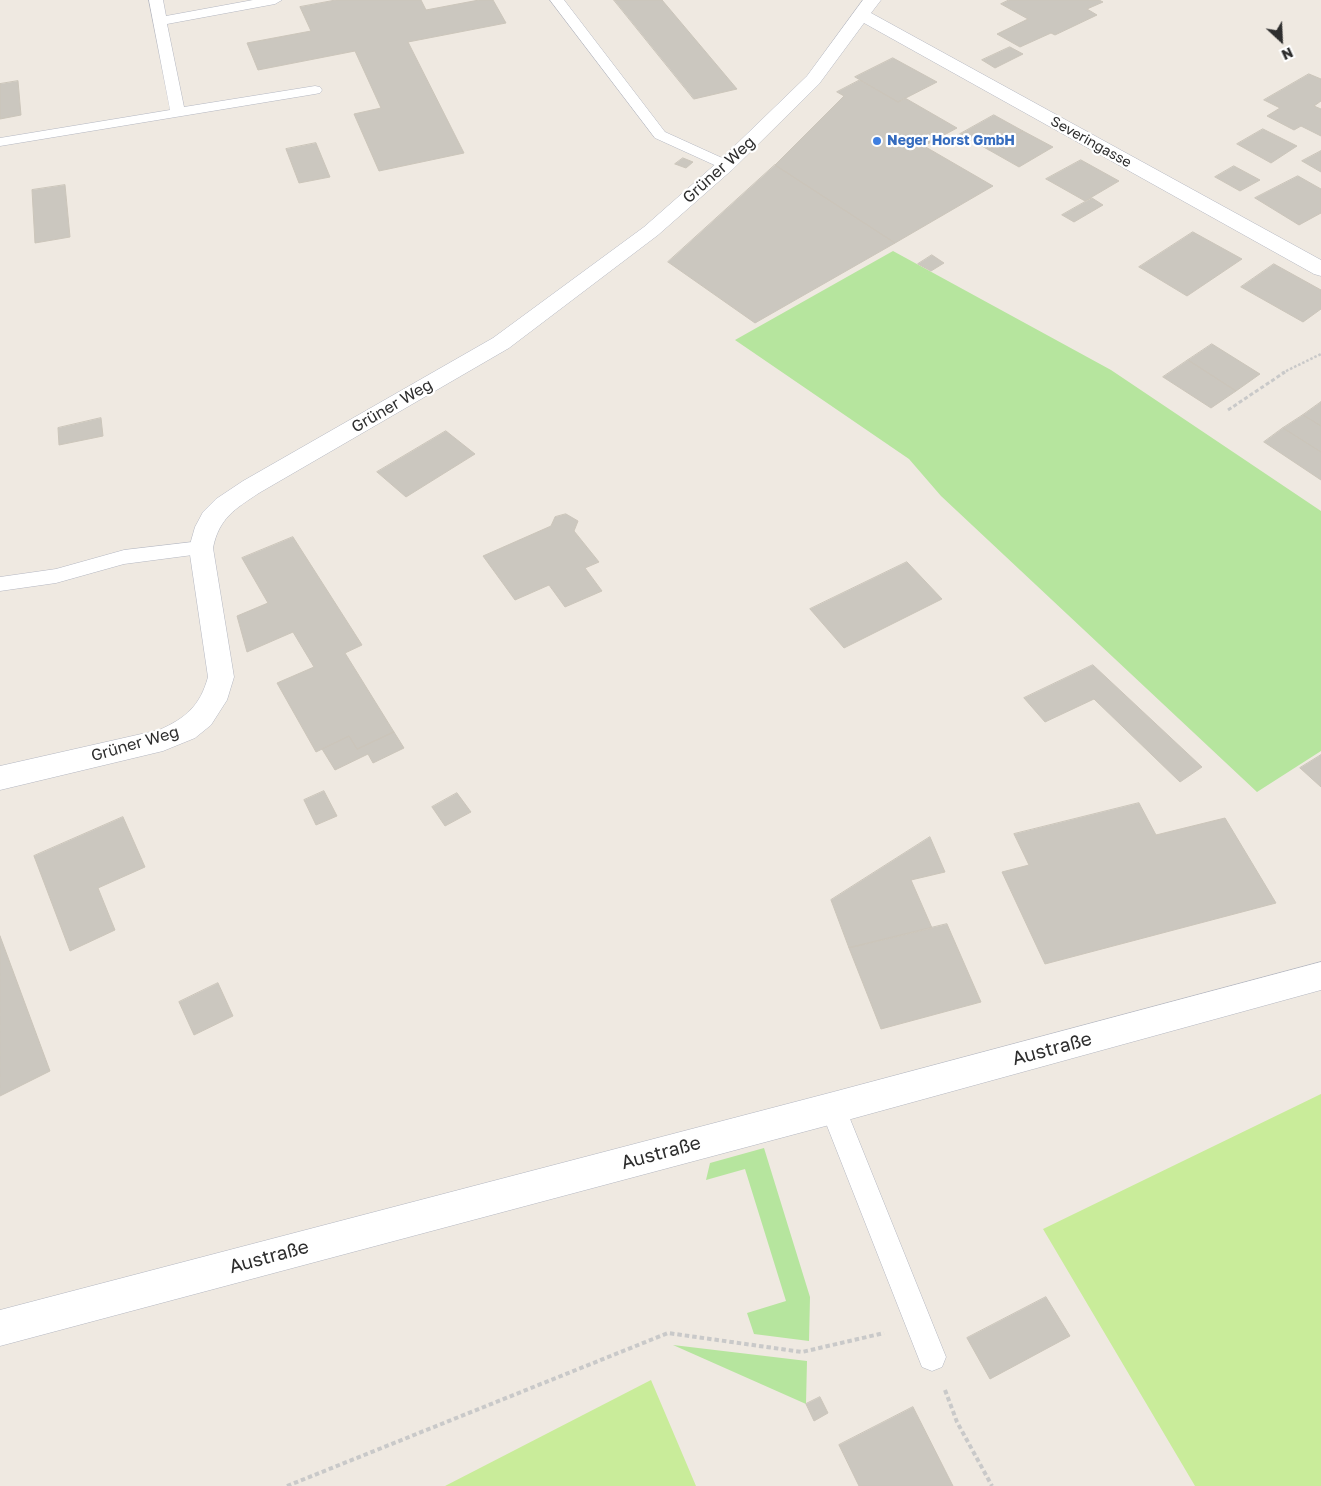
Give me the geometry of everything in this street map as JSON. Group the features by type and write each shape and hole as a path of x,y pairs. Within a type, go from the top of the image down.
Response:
{"street":[{"name":"Grüner Weg","path":"0,778 163,740 183,732 199,721 218,695 221,677 200,548 206,527 222,507 251,487 501,343 651,231 726,165 813,80 867,8"},
{"name":"Severingasse","path":"867,8 1321,269"},
{"name":"Austraße","path":"0,1328 833,1108 1321,976"}],"lane":[{"path":"156,0 178,113"},
{"path":"160,21 275,0"},
{"path":"557,0 660,135 726,165"},
{"path":"0,142 315,90"},
{"path":"0,584 56,576 124,557 200,548"},
{"path":"833,1108 932,1357"}],"path":[{"path":"1228,410 1277,376 1321,354"},
{"path":"287,1486 668,1333 802,1352 919,1324"},
{"path":"932,1357 958,1422 992,1486"}],"green space":[{"path":"893,251 1111,370 1321,511 1321,751 1257,792 941,496 909,459 735,340"},
{"path":"1321,1094 1321,1486 1195,1486 1043,1229"},
{"path":"764,1148 810,1297 809,1341 754,1334 747,1313 786,1301 745,1169 706,1180 710,1163"},
{"path":"673,1345 807,1361 806,1404"},
{"path":"651,1380 696,1486 445,1486"}],"building":[{"path":"336,0 421,0 426,10 479,0 493,0 506,23 408,42 464,153 379,171 354,114 381,108 355,51 258,70 247,43 311,31 300,7"},
{"path":"614,0 662,0 737,89 694,99"},
{"path":"1009,0 1099,0 1103,2 1087,9 1097,15 1055,35 1051,33 1020,47 997,34 1028,19 1001,4"},
{"path":"1010,47 1023,54 995,68 982,60"},
{"path":"893,58 937,82 898,102 855,77"},
{"path":"1309,74 1321,79 1321,101 1314,106 1321,109 1321,136 1301,126 1294,130 1267,116 1280,108 1264,100"},
{"path":"860,80 898,102 905,98 957,128 924,146 993,186 895,243 775,165 844,96 837,92"},
{"path":"18,81 21,115 0,119 0,84"},
{"path":"994,115 1023,131 989,150 960,134"},
{"path":"1263,129 1297,146 1271,163 1237,144"},
{"path":"1023,131 1053,147 1019,167 989,150"},
{"path":"316,143 330,177 299,183 286,149"},
{"path":"1321,151 1321,172 1302,161"},
{"path":"683,158 693,162 686,168 675,164"},
{"path":"1081,160 1119,181 1085,201 1046,179"},
{"path":"775,165 895,243 755,323 668,262"},
{"path":"1234,166 1260,180 1240,191 1215,177"},
{"path":"1298,176 1321,189 1321,213 1299,225 1255,198"},
{"path":"65,185 70,237 35,243 32,190"},
{"path":"1092,198 1103,205 1074,222 1062,215"},
{"path":"1193,232 1242,259 1187,296 1139,267"},
{"path":"932,255 944,263 931,271 918,264"},
{"path":"1274,264 1321,290 1321,309 1303,322 1241,287"},
{"path":"1212,344 1260,374 1236,391 1188,360"},
{"path":"1188,360 1236,391 1211,408 1163,377"},
{"path":"1321,402 1321,426 1303,415"},
{"path":"1303,415 1321,426 1321,452 1283,428"},
{"path":"101,418 103,436 59,445 58,428"},
{"path":"1283,428 1321,452 1321,480 1264,442"},
{"path":"446,431 475,454 406,497 377,472"},
{"path":"566,514 578,521 574,531 599,562 585,568 602,591 565,607 549,585 515,600 483,556 551,526 555,517"},
{"path":"293,537 362,645 345,653 394,732 357,749 349,736 316,752 277,683 314,667 293,632 247,652 237,616 268,603 242,558"},
{"path":"907,562 942,599 844,648 810,609"},
{"path":"1093,665 1202,767 1180,782 1094,699 1045,722 1024,698"},
{"path":"394,732 404,748 373,763 368,754 335,770 322,749 349,736 357,749"},
{"path":"1321,755 1321,787 1300,768"},
{"path":"324,791 337,816 316,825 304,800"},
{"path":"457,793 471,812 445,826 432,807"},
{"path":"1139,803 1156,835 1225,818 1276,903 1045,964 1002,872 1029,865 1014,834"},
{"path":"123,817 145,867 98,888 115,930 70,951 34,856"},
{"path":"930,837 945,872 911,880 932,928 849,948 831,900"},
{"path":"947,924 981,1002 881,1029 849,948"},
{"path":"0,936 50,1071 0,1096"},
{"path":"218,983 233,1016 194,1035 179,1002"},
{"path":"1046,1297 1070,1336 990,1379 967,1338"},
{"path":"820,1397 828,1413 814,1421 806,1404"},
{"path":"913,1407 953,1486 859,1486 839,1445"}],"place":[{"name":"Neger Horst GmbH","path":"877,141"}]}
